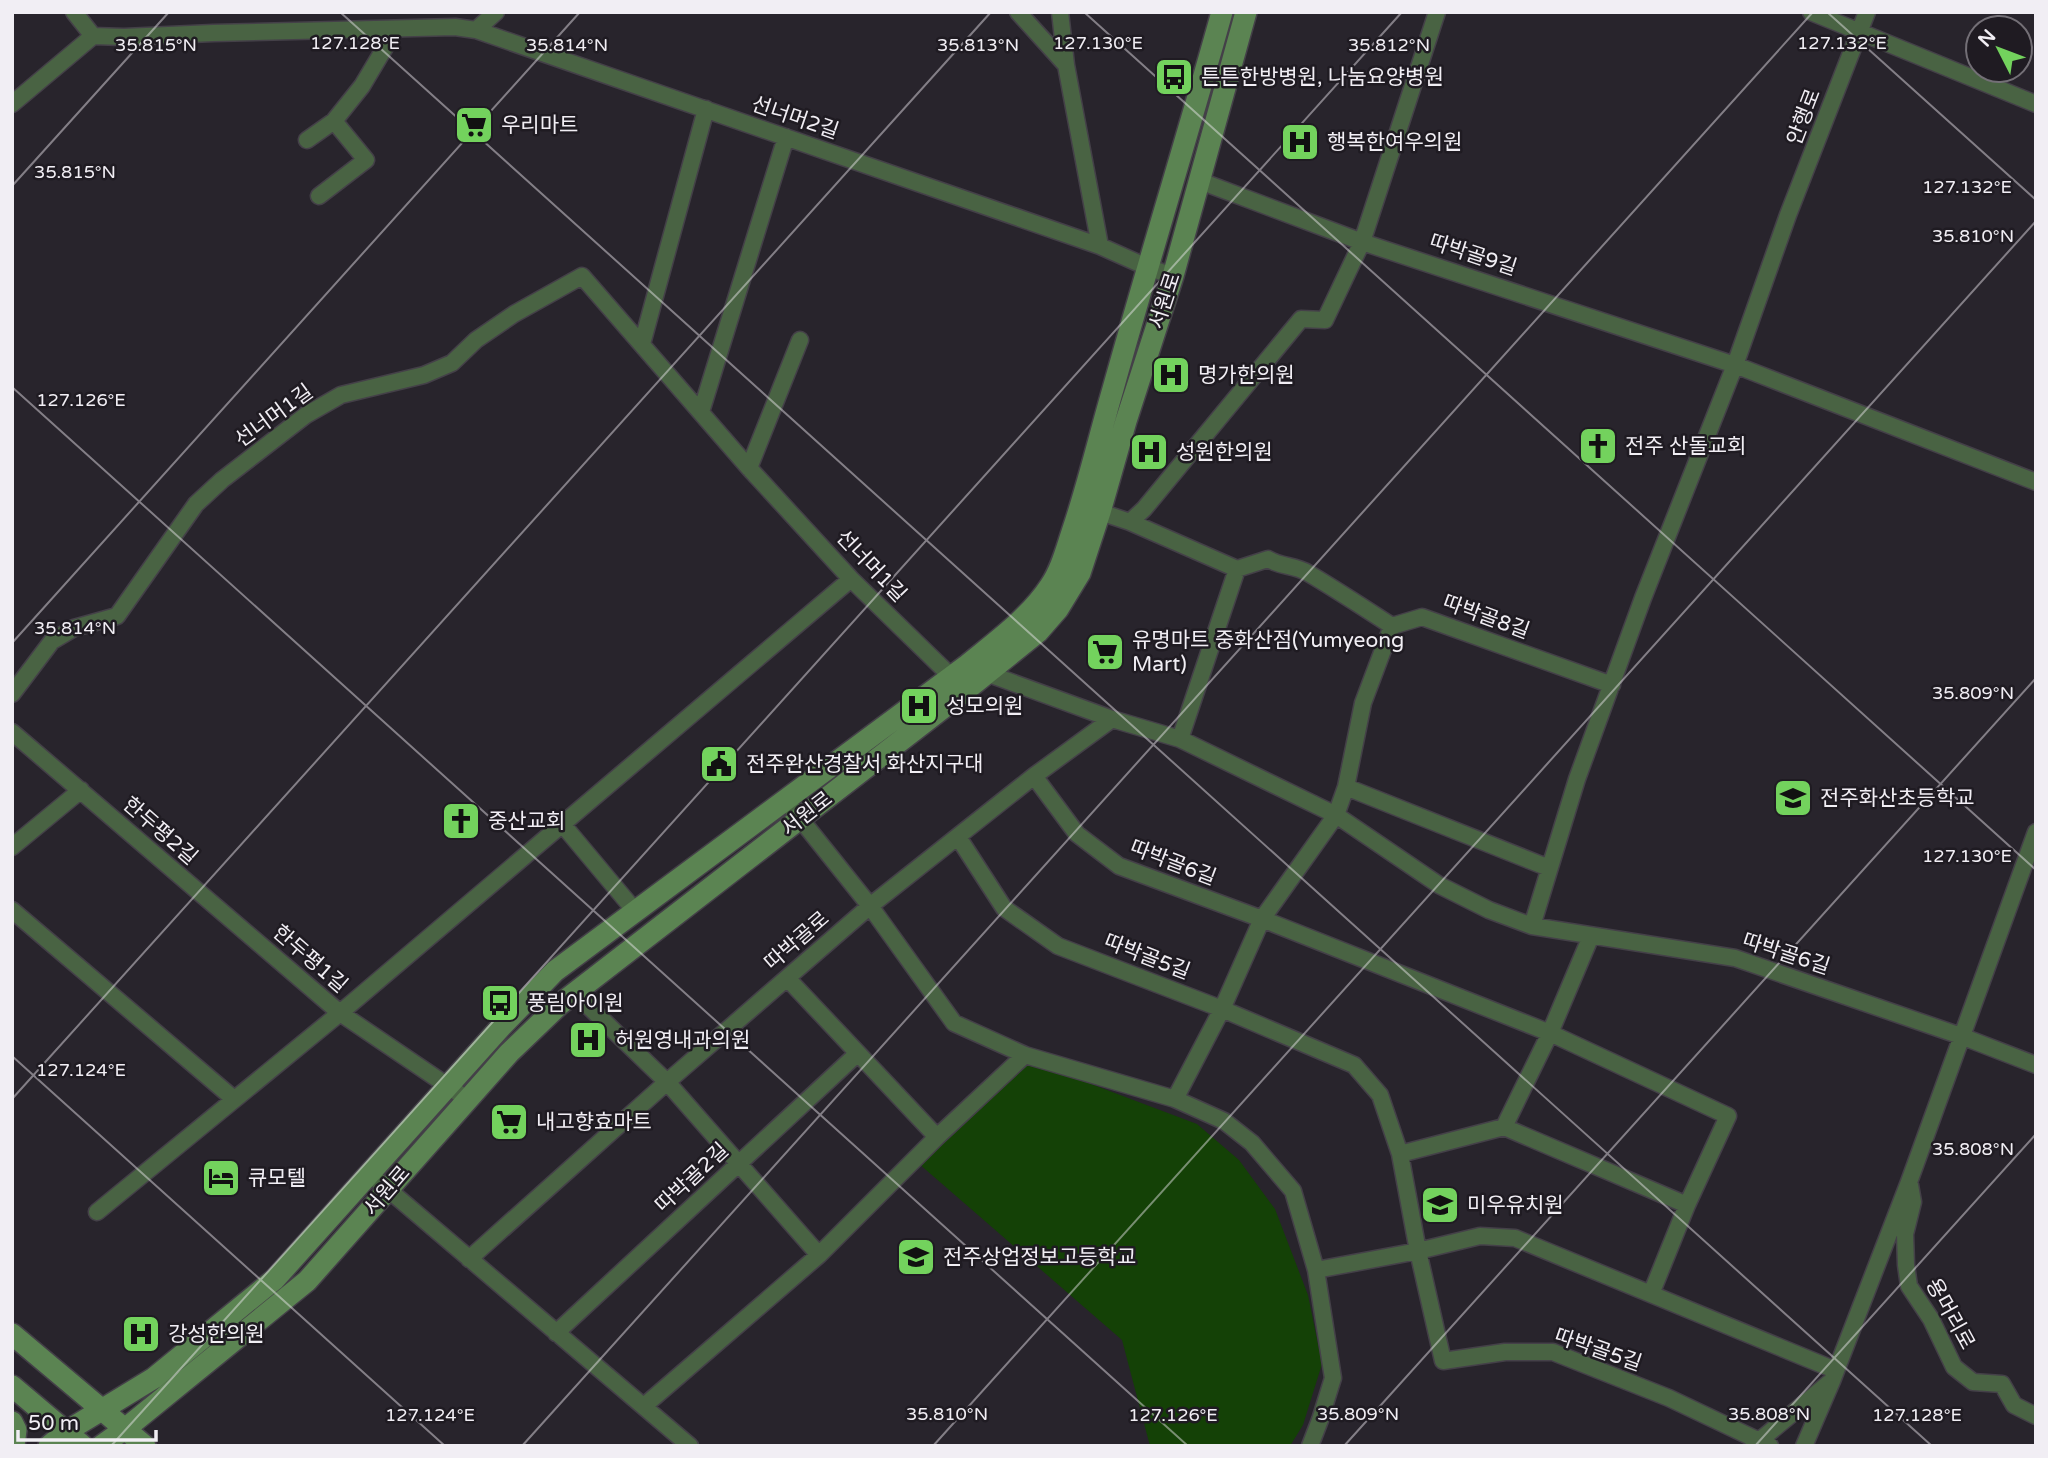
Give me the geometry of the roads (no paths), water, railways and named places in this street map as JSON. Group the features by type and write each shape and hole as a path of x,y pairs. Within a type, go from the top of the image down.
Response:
{"street":[{"path":"12,104 93,36 74,12"},
{"path":"374,29 377,12"},
{"path":"476,30 496,12"},
{"path":"1018,12 1066,65"},
{"path":"1060,12 1066,65 1100,246"},
{"name":"서원로","path":"101,1446 300,1288 509,1052 559,1005 800,819 961,678 1030,611 1051,586 1077,517 1222,12"},
{"name":"서원로","path":"49,1446 66,1431 154,1378 275,1279 555,971 786,801 961,678 987,674 1038,632 1058,609 1080,573 1100,512 1173,276 1245,12"},
{"path":"1130,522 1144,509 1301,320 1325,320 1362,242 1437,12"},
{"path":"1811,12 1859,34 2036,104"},
{"name":"안행로","path":"1735,365 1788,215 1867,12"},
{"name":"선너머2길","path":"93,36 455,27 476,30 1100,246 1173,276"},
{"path":"307,139 334,121 362,86 396,29"},
{"path":"642,344 706,109"},
{"path":"319,196 366,160 334,121"},
{"path":"701,412 786,137"},
{"name":"따박골9길","path":"1199,181 1362,242 1735,365 2036,482"},
{"name":"선너머1길","path":"12,694 52,641 74,628 117,616 196,504 222,480 306,415 341,395 424,375 452,363 476,340 504,320 582,276 749,468 851,579 961,678"},
{"path":"749,468 800,340"},
{"path":"1532,926 1577,779 1735,365"},
{"path":"1100,512 1130,522 1237,569 1268,559 1279,566 1292,566 1364,606 1392,626 1363,703 1346,787 1336,815 1262,919 1222,1009 1175,1099"},
{"path":"1180,738 1237,569"},
{"path":"467,1099 340,1013 851,579"},
{"name":"따박골8길","path":"1392,626 1422,617 1612,685"},
{"name":"따박골6길","path":"987,674 1112,719 1180,738 1336,815 1438,885 1489,910 1532,926 1735,958 1961,1036 2036,1065"},
{"path":"958,837 1034,776 1112,719"},
{"name":"한두평2길","path":"12,732 212,903"},
{"name":"따박골6길","path":"1034,776 1077,834 1119,866 1262,919 1550,1033 1728,1116 1687,1205"},
{"path":"1346,787 1549,868"},
{"path":"12,847 80,790"},
{"path":"786,801 870,905 954,1023 1025,1055 1175,1099 1224,1121 1252,1143 1293,1191 1316,1270 1333,1378 1310,1446"},
{"path":"563,825 635,911"},
{"path":"1804,1446 1909,1182 2036,832"},
{"name":"따박골로","path":"667,1082 870,905 958,837"},
{"name":"따박골5길","path":"958,837 1004,908 1058,946 1222,1009 1354,1065 1380,1095 1400,1154 1418,1251 1443,1361 1504,1352 1553,1352 1669,1398 1760,1444"},
{"path":"2019,877 2036,880"},
{"name":"한두평1길","path":"97,1212 340,1013 212,903"},
{"path":"12,910 234,1099"},
{"path":"1504,1127 1550,1033 1591,936"},
{"path":"787,978 937,1137"},
{"path":"583,1001 667,1082 819,1255"},
{"name":"따박골2길","path":"556,1333 857,1054"},
{"path":"644,1406 819,1255 937,1137 1025,1055"},
{"path":"469,1259 667,1082"},
{"path":"1400,1154 1504,1127 1687,1205 1651,1294"},
{"path":"370,1174 691,1446"},
{"name":"용머리로","path":"1909,1182 1913,1202 1905,1234 1909,1286 1931,1319 1954,1367 1973,1382 2002,1384 2014,1405 2036,1416"},
{"path":"1316,1270 1418,1251 1480,1236 1515,1238 1651,1294 1833,1376"},
{"path":"12,1334 145,1446"},
{"path":"1760,1444 1833,1376"},
{"path":"16,1398 66,1431 83,1446"},
{"path":"12,1422 16,1430 14,1446"}],"place":[{"name":"튼튼한방병원, 나눔요양병원","path":"1174,77"},
{"name":"우리마트","path":"474,125"},
{"name":"행복한여우의원","path":"1300,142"},
{"name":"명가한의원","path":"1171,375"},
{"name":"전주 산돌교회","path":"1598,446"},
{"name":"성원한의원","path":"1149,452"},
{"name":"유명마트 중화산점(Yumyeong Mart)","path":"1105,652"},
{"name":"성모의원","path":"919,706"},
{"name":"전주완산경찰서 화산지구대","path":"719,764"},
{"name":"전주화산초등학교","path":"1793,798"},
{"name":"중산교회","path":"461,821"},
{"name":"풍림아이원","path":"500,1003"},
{"name":"허원영내과의원","path":"588,1040"},
{"name":"내고향효마트","path":"509,1122"},
{"name":"큐모텔","path":"221,1178"},
{"name":"미우유치원","path":"1440,1205"},
{"name":"전주상업정보고등학교","path":"916,1257"},
{"name":"강성한의원","path":"141,1334"}]}
